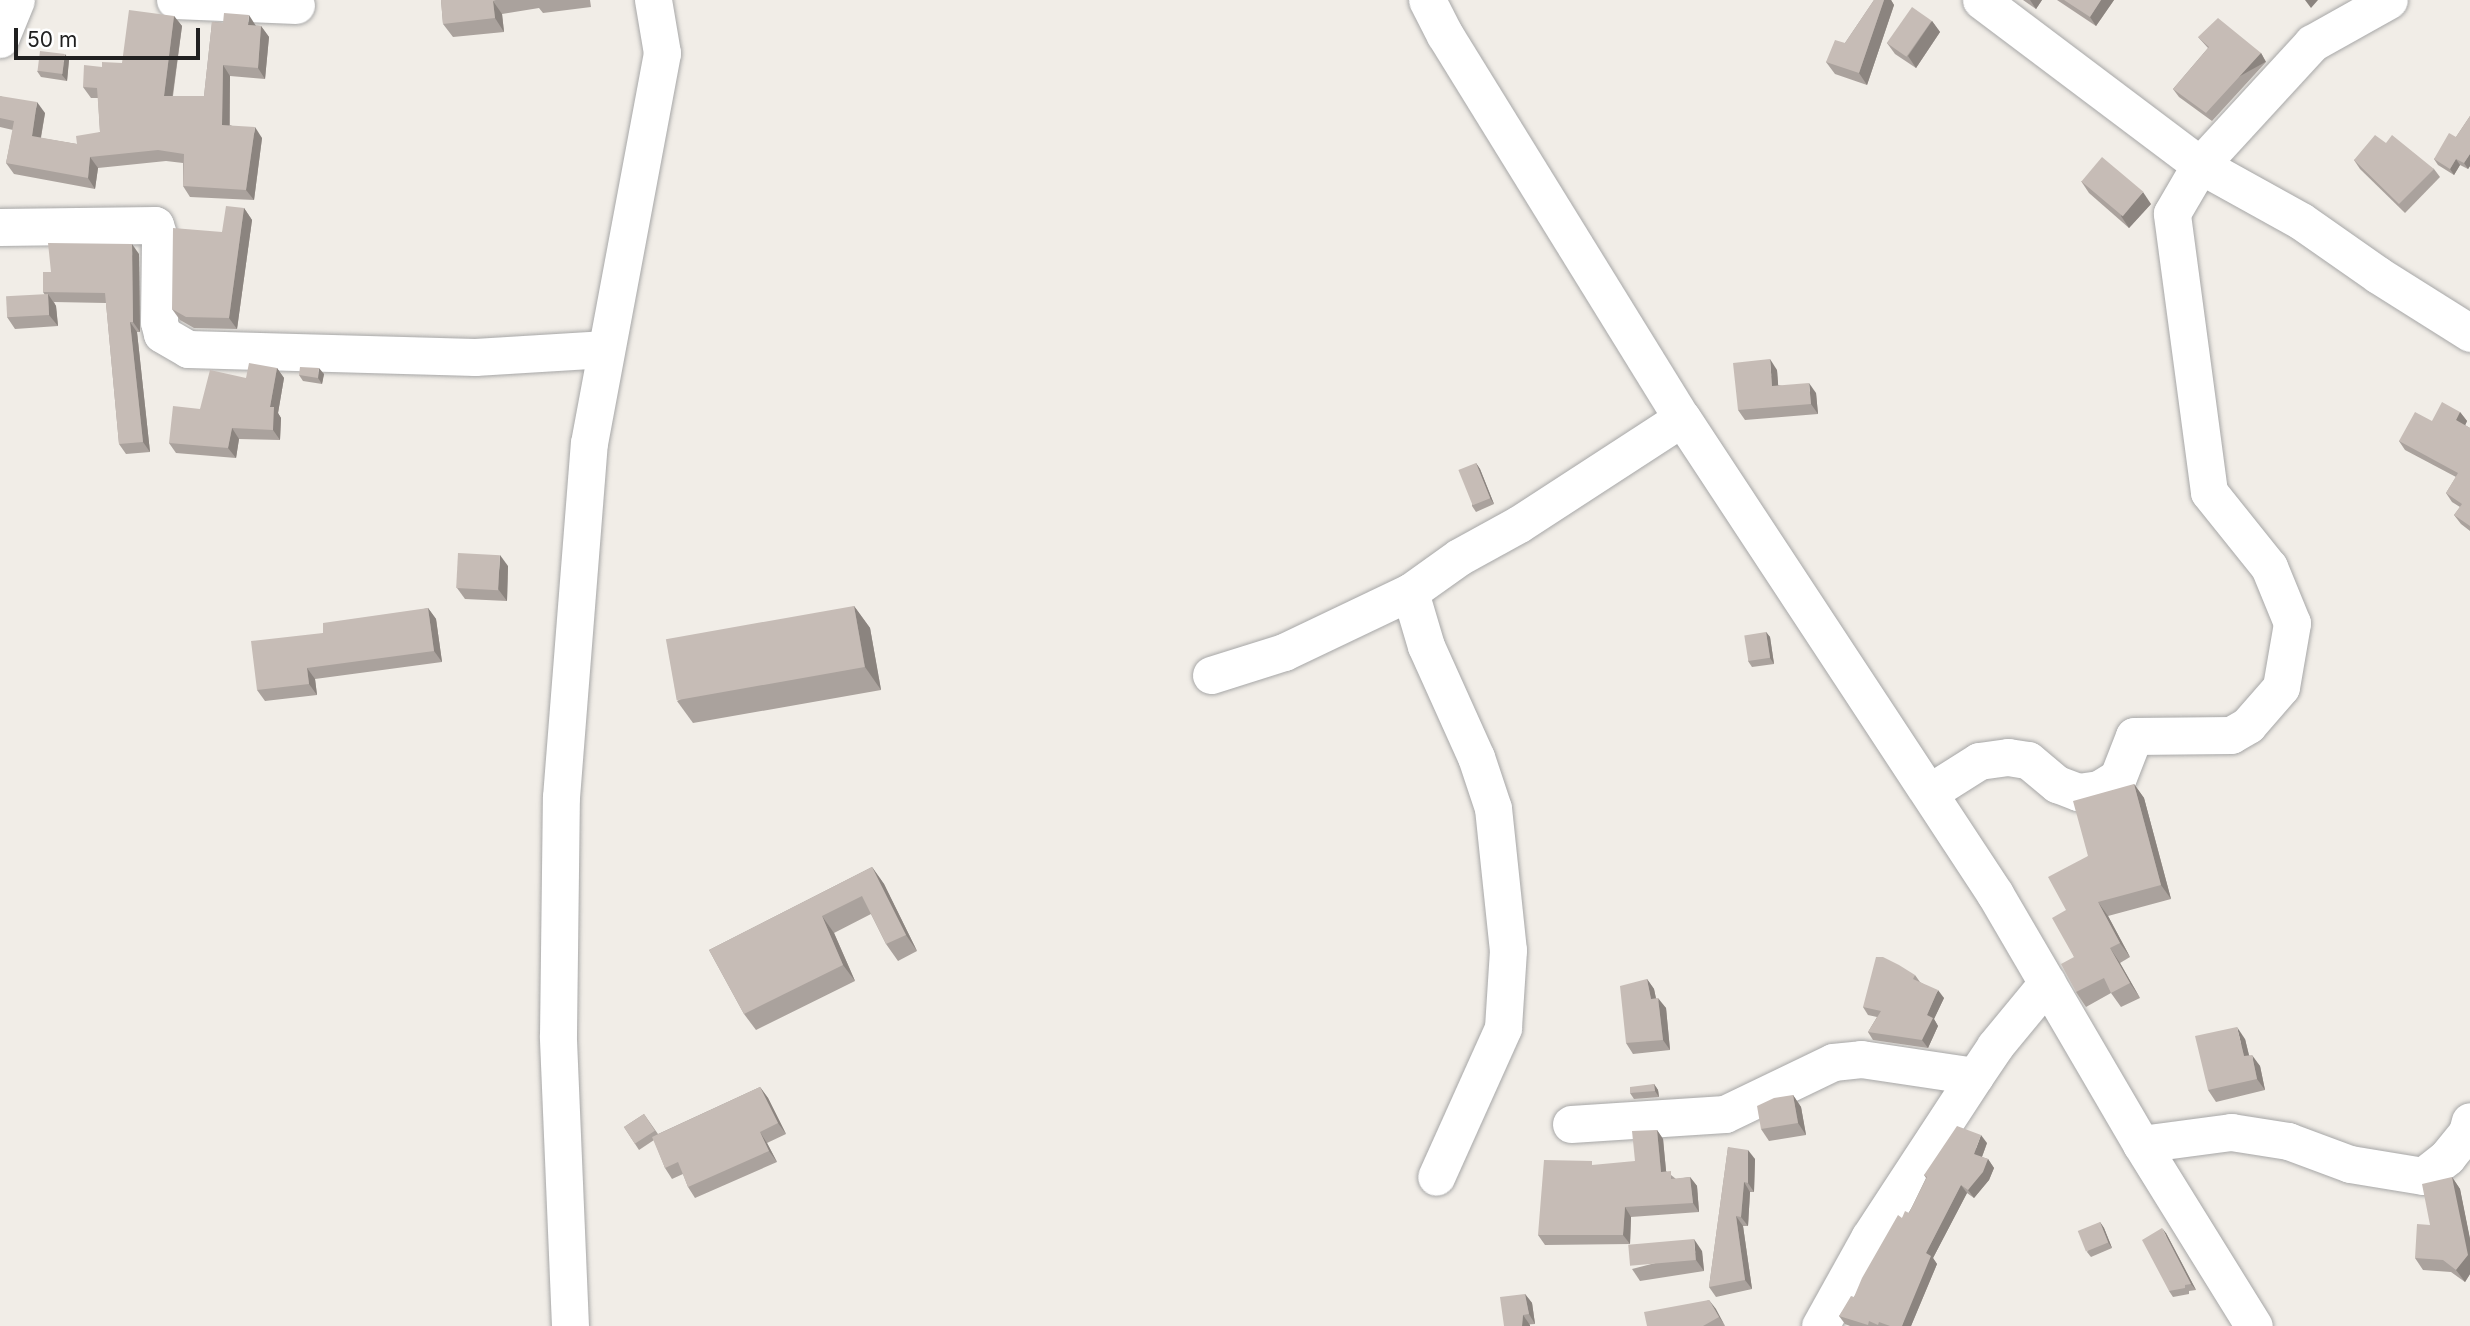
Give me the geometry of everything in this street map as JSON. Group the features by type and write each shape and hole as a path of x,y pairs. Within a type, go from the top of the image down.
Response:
{"street":[{"path":"0,39 16,0"},
{"path":"175,0 296,5"},
{"path":"653,0 662,54"},
{"path":"570,1326 558,1035 561,797 589,443 662,54 679,0"},
{"path":"1427,0 1445,35 1682,418 1819,631 1930,792 2047,983 2141,1144 2254,1326"},
{"path":"1981,0 2200,165 2301,221 2470,333"},
{"path":"1930,792 1979,761 2008,757 2028,760 2057,785 2078,792 2099,789 2118,777 2134,736 2231,735 2248,725 2281,687 2292,623 2269,567 2209,492 2172,213 2200,165 2312,43 2389,0"},
{"path":"0,227 155,225 160,240 159,322 162,334 188,349 475,356 606,349"},
{"path":"1210,675 1284,652 1410,592 1459,557 1519,524 1682,418"},
{"path":"1410,592 1426,646 1476,757 1493,808 1507,950 1503,1028 1436,1177"},
{"path":"1820,1326 1869,1238 1975,1076 1995,1046 2047,983"},
{"path":"1571,1124 1725,1114 1833,1062 1861,1059 1975,1076"},
{"path":"2141,1144 2231,1132 2288,1141 2350,1164 2423,1176 2447,1157 2467,1132 2470,1121"}],"building":[{"path":"441,0 496,0 493,1 495,18 443,24"},
{"path":"1874,0 1884,0 1859,73 1826,62 1835,40 1845,43"},
{"path":"2064,0 2101,0 2090,17"},
{"path":"1912,7 1932,21 1906,57 1887,43"},
{"path":"129,10 174,16 164,96 204,96 212,22 223,23 224,13 249,15 248,25 261,26 258,68 223,65 222,125 255,127 246,190 183,186 184,154 158,150 90,157 88,178 6,163 14,121 0,118 0,96 37,102 32,136 77,144 76,136 100,132 97,88 83,87 84,65 102,67 102,62 122,63"},
{"path":"2218,18 2261,53 2206,113 2173,89 2209,47 2198,37"},
{"path":"40,51 65,54 62,74 38,71"},
{"path":"2470,116 2470,154 2464,163 2456,159 2450,169 2434,159 2449,133 2456,137"},
{"path":"2375,135 2386,143 2392,135 2434,169 2399,204 2354,160"},
{"path":"2102,157 2143,192 2123,216 2081,182"},
{"path":"226,206 244,208 229,318 186,317 172,309 173,228 222,232"},
{"path":"48,243 132,244 133,322 130,322 143,442 119,444 105,293 43,292 43,272 51,272"},
{"path":"48,294 49,315 7,317 6,296"},
{"path":"1770,359 1772,386 1809,383 1811,404 1738,410 1733,363"},
{"path":"249,363 277,368 270,407 274,407 273,430 232,428 228,448 169,443 173,406 200,409 210,370 246,378"},
{"path":"300,367 319,368 318,378 299,375"},
{"path":"2442,402 2460,412 2456,420 2470,428 2470,526 2454,515 2462,504 2446,493 2458,473 2399,441 2415,412 2432,421"},
{"path":"1476,463 1490,498 1473,505 1458,470"},
{"path":"458,553 500,555 498,590 456,588"},
{"path":"854,606 865,667 677,700 666,639"},
{"path":"428,608 434,651 307,668 309,684 257,690 251,641 323,633 323,623"},
{"path":"1766,632 1770,658 1748,661 1744,635"},
{"path":"2134,784 2161,885 2098,902 2120,943 2110,948 2130,983 2111,993 2104,978 2076,992 2061,964 2074,957 2052,918 2066,910 2048,877 2088,856 2073,801"},
{"path":"872,867 906,935 886,944 862,896 822,916 843,965 744,1014 709,950"},
{"path":"1876,957 1883,957 1899,965 1915,975 1913,979 1938,990 1927,1015 1933,1018 1922,1040 1868,1032 1881,1011 1863,1007"},
{"path":"1647,979 1651,999 1658,998 1663,1040 1626,1043 1620,986"},
{"path":"2237,1027 2244,1056 2252,1055 2257,1079 2208,1090 2195,1036"},
{"path":"1654,1084 1655,1091 1630,1093 1630,1087"},
{"path":"760,1087 778,1123 760,1132 769,1151 688,1187 678,1162 665,1168 652,1137"},
{"path":"1793,1095 1798,1123 1761,1129 1757,1106 1774,1098"},
{"path":"644,1114 655,1131 635,1144 624,1127"},
{"path":"1957,1126 1981,1135 1974,1154 1988,1159 1983,1172 1968,1190 1961,1185 1926,1253 1931,1256 1902,1326 1879,1322 1878,1325 1869,1321 1868,1325 1839,1316 1851,1296 1854,1297 1898,1215 1902,1218 1905,1211 1909,1213 1927,1177 1924,1175"},
{"path":"1657,1130 1661,1172 1671,1171 1671,1179 1690,1177 1693,1203 1625,1207 1623,1235 1538,1235 1544,1160 1592,1161 1592,1165 1635,1161 1632,1131"},
{"path":"1728,1147 1748,1150 1748,1183 1744,1182 1741,1217 1736,1216 1745,1280 1709,1287"},
{"path":"2452,1177 2468,1255 2456,1270 2443,1260 2415,1258 2417,1224 2430,1225 2422,1184"},
{"path":"2100,1222 2108,1242 2086,1251 2078,1231"},
{"path":"2162,1228 2191,1284 2185,1285 2185,1288 2169,1291 2142,1240"},
{"path":"1694,1239 1696,1260 1630,1266 1628,1245"},
{"path":"1525,1294 1529,1314 1523,1315 1522,1326 1504,1326 1500,1297"},
{"path":"1709,1300 1719,1317 1703,1326 1647,1326 1644,1312"}]}
